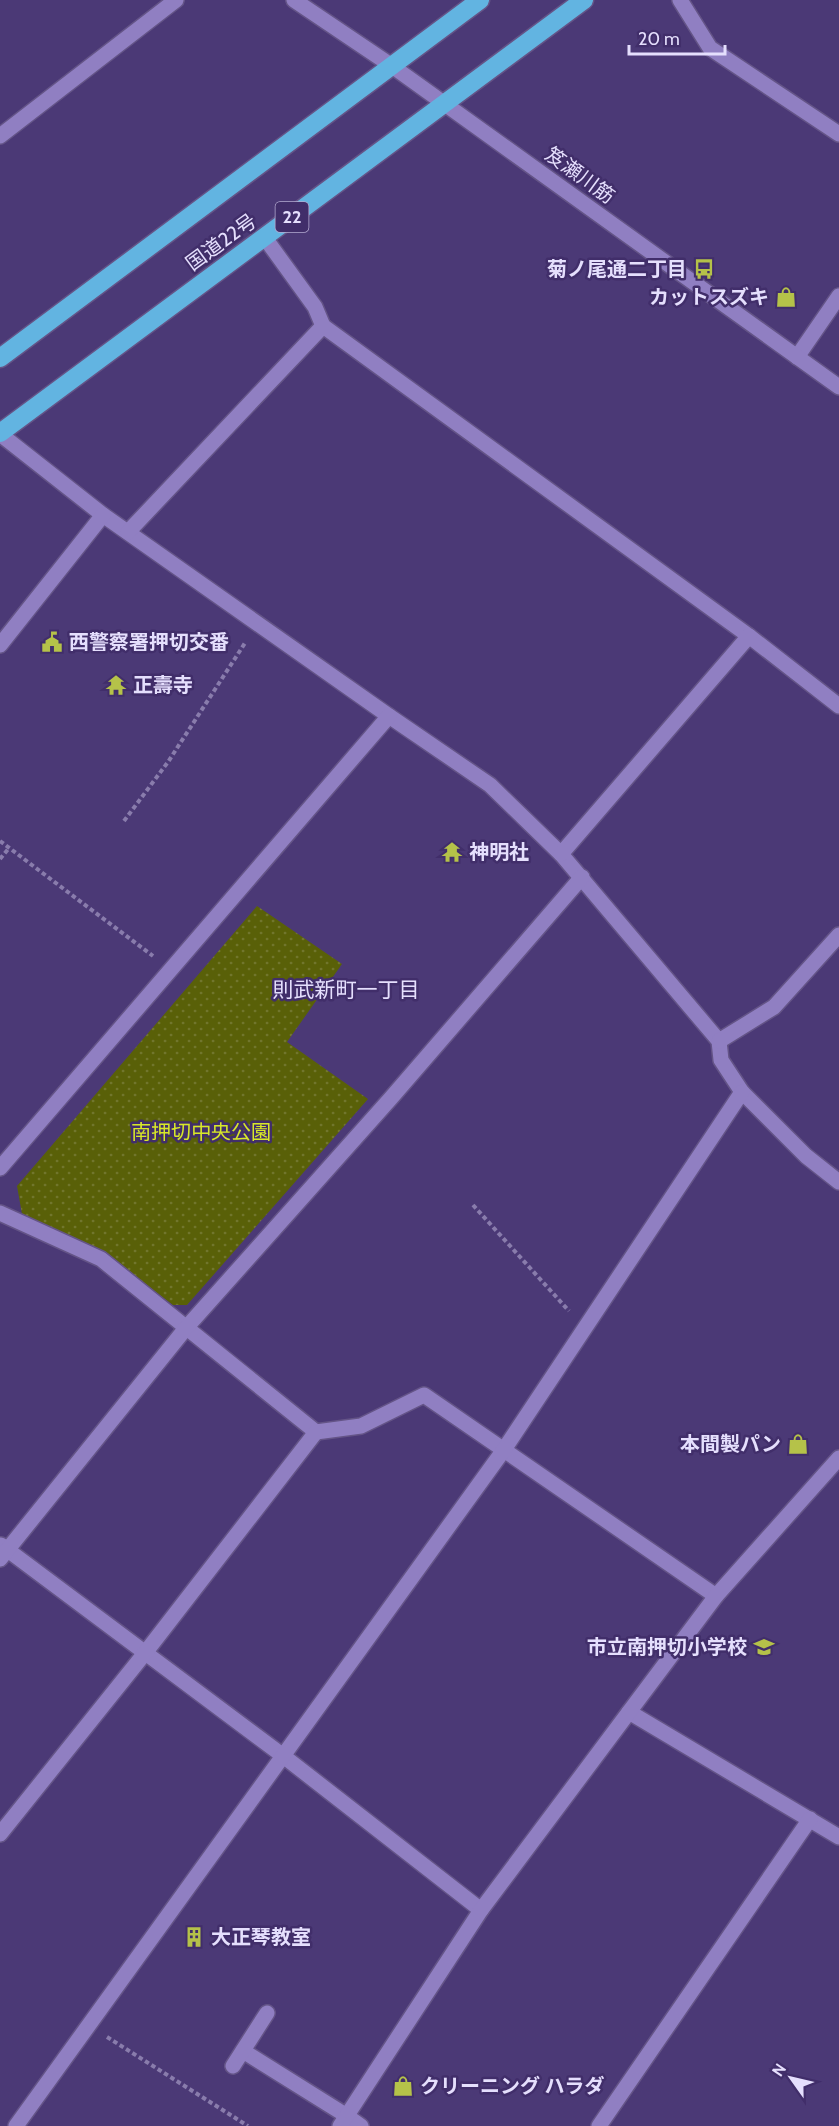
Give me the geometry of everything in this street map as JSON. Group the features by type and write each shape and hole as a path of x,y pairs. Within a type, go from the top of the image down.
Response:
{"highway":[{"name":"国道22号","path":"0,358 480,0"},
{"name":"国道22号","path":"0,434 584,0"}],"street":[{"path":"0,136 176,0"},
{"name":"笈瀬川筋","path":"294,0 392,66 839,387"},
{"path":"680,0 710,48 839,134"},
{"path":"265,238 315,307 323,326 749,636 839,706"},
{"path":"797,357 839,296"},
{"path":"128,532 323,326"},
{"path":"0,434 103,515 389,716 490,784 582,877 719,1041 721,1060 742,1092 806,1156 839,1182"},
{"path":"0,645 103,515"},
{"path":"561,854 749,636"},
{"path":"0,1168 389,716"},
{"path":"481,1910 282,1755 2,1551 186,1328 391,1098 582,877"},
{"path":"719,1041 774,1007 839,935"},
{"path":"16,2126 503,1451 742,1092"},
{"path":"0,1213 101,1259 316,1432"},
{"path":"0,1834 145,1653 316,1432 361,1426 424,1395 716,1596"},
{"path":"344,2121 481,1910 716,1596 839,1458"},
{"path":"629,1712 839,1837"},
{"path":"599,2126 810,1819"},
{"path":"233,2066 267,2013"},
{"path":"243,2051 344,2121 361,2126"}],"path":[{"path":"124,821 168,762 258,624"},
{"path":"0,841 171,969"},
{"path":"0,860 9,848"},
{"path":"473,1205 585,1328"},
{"path":"88,2026 248,2126"}],"green space":[{"name":"南押切中央公園","path":"257,906 342,964 287,1042 368,1099 187,1305 173,1305 104,1253 22,1214 17,1186"}],"place":[{"name":"菊ノ尾通二丁目","path":"704,269"},
{"name":"カットスズキ","path":"786,297"},
{"name":"西警察署押切交番","path":"52,642"},
{"name":"正壽寺","path":"116,685"},
{"name":"神明社","path":"452,852"},
{"name":"本間製パン","path":"798,1444"},
{"name":"市立南押切小学校","path":"764,1647"},
{"name":"大正琴教室","path":"194,1937"},
{"name":"クリーニング ハラダ","path":"403,2086"}],"district":[{"name":"則武新町一丁目","path":"346,990"}]}
